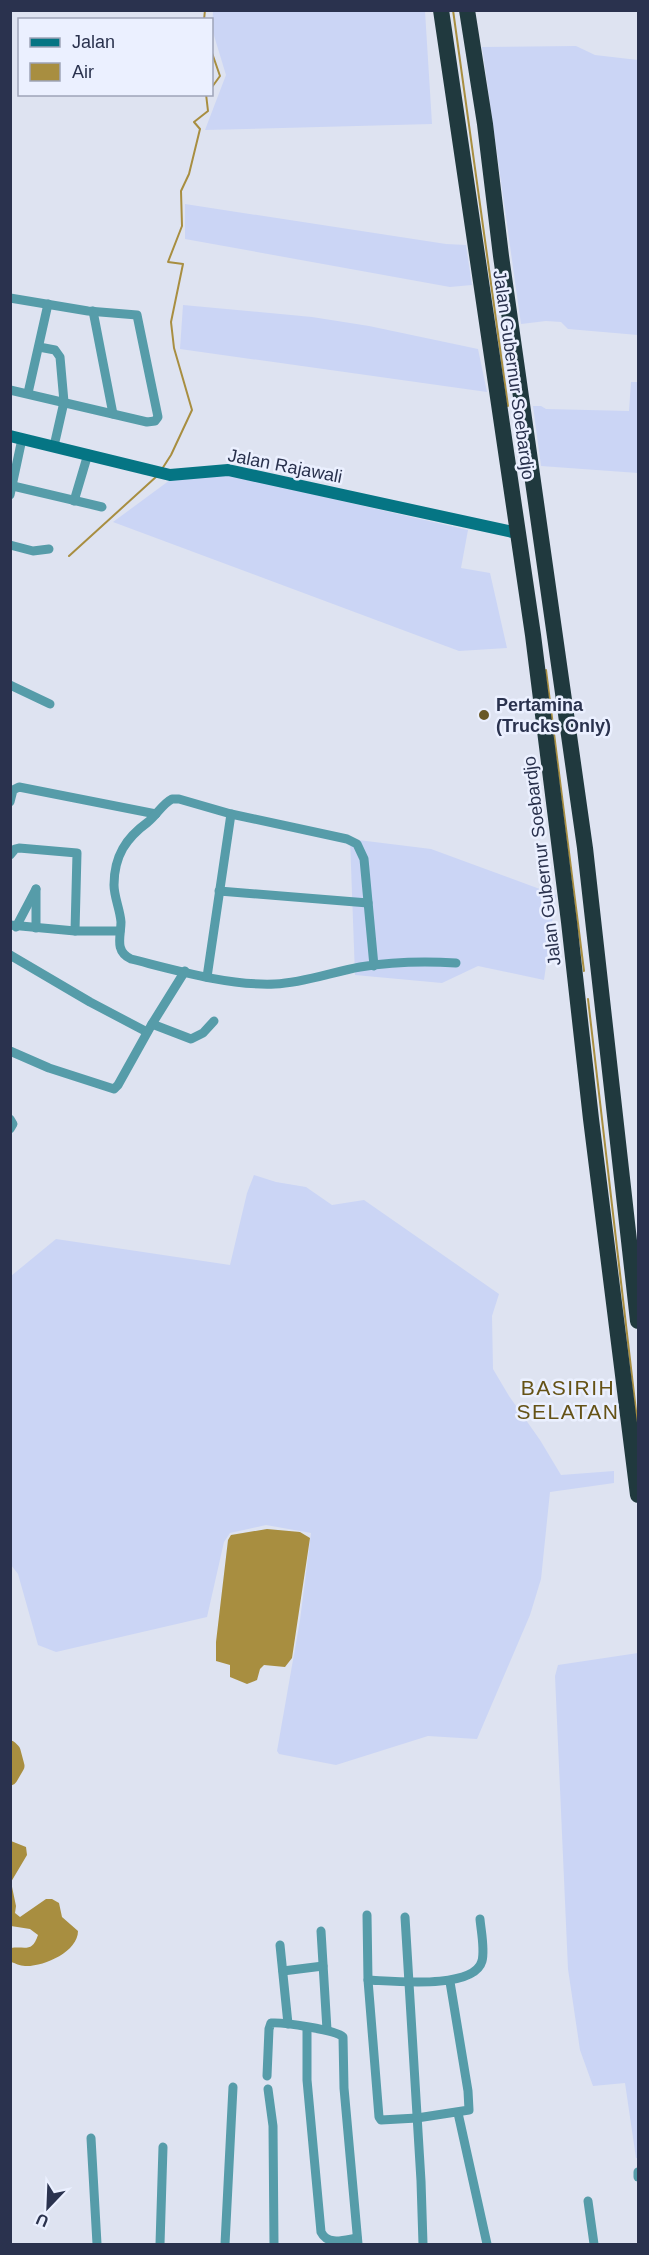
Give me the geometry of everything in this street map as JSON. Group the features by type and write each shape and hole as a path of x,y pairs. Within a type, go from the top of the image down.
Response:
{"highway":[{"name":"Jalan Gubernur Soebardjo","path":"441,10 535,645 591,1119 639,1495"},
{"name":"Jalan Gubernur Soebardjo","path":"467,10 486,124 501,256 585,848 639,1321"},
{"path":"577,989 601,985"}],"street":[{"path":"10,298 136,315 158,417 155,421 147,422 10,390"},
{"path":"28,393 48,304"},
{"path":"93,311 113,414"},
{"path":"39,347 53,349 59,354 64,402 54,446"},
{"name":"Jalan Rajawali","path":"16,438 170,475 228,470 517,533"},
{"path":"16,438 12,491 102,507"},
{"path":"75,501 88,454"},
{"path":"10,545 33,551 49,549"},
{"path":"10,698 13,686 50,704"},
{"path":"10,802 13,790 20,787 156,814"},
{"path":"374,966 364,859 357,844 347,839 231,814 179,799 168,801 127,840 116,865 114,884 121,922 120,947 126,957 207,977 259,985 278,984 374,966 434,962 456,963"},
{"path":"207,977 231,814"},
{"path":"10,855 17,848 77,853 75,931"},
{"path":"13,928 36,889 36,928"},
{"path":"219,891 368,903"},
{"path":"13,928 120,932"},
{"path":"10,955 90,1002 150,1028 191,1039 203,1034 214,1021"},
{"path":"10,1051 49,1068 112,1090 118,1085 185,971"},
{"path":"10,1119 13,1124 10,1129"},
{"path":"367,1915 368,1980 379,2117 383,2120 417,2118 469,2110 468,2091 450,1982"},
{"path":"405,1917 423,2244"},
{"path":"368,1980 450,1982 471,1974 482,1962 480,1919"},
{"path":"321,1931 327,2030"},
{"path":"280,1944 288,2024"},
{"path":"283,1971 323,1966"},
{"path":"267,2076 270,2025 274,2022 337,2032 343,2037 344,2088 358,2241 329,2241 323,2237 321,2232 307,2080 307,2028"},
{"path":"225,2244 233,2087"},
{"path":"268,2090 273,2126 274,2244"},
{"path":"458,2113 487,2244"},
{"path":"91,2138 98,2244"},
{"path":"160,2244 163,2147"},
{"path":"588,2201 594,2244"}],"shaded area":[{"path":"213,11 425,11 432,124 205,130 226,75 213,32"},
{"path":"576,46 595,55 638,60 638,335 568,329 561,322 521,324 482,47"},
{"path":"185,204 446,244 466,245 472,285 450,287 185,239"},
{"path":"183,305 312,317 369,326 478,349 487,392 180,349"},
{"path":"631,382 638,382 638,473 541,466 533,406 546,409 629,411"},
{"path":"225,474 468,530 461,568 490,573 507,648 459,651 113,522 170,480"},
{"path":"350,839 431,849 556,895 544,980 478,966 442,983 355,975"},
{"path":"254,1175 276,1182 306,1187 332,1205 364,1200 499,1294 492,1316 493,1369 509,1396 561,1475 614,1471 614,1483 550,1492 541,1579 530,1615 477,1739 428,1736 336,1765 279,1754 277,1751 300,1620 311,1533 266,1525 230,1533 224,1542 207,1617 56,1652 38,1645 18,1574 11,1565 11,1276 56,1239 230,1265 247,1193"},
{"path":"638,1653 638,2158 636,2158 625,2083 593,2086 580,2050 568,1969 555,1676 558,1665"}],"water":[{"path":"267,1529 300,1532 310,1538 292,1658 285,1667 264,1665 260,1669 257,1680 247,1684 230,1677 230,1665 216,1661 216,1642 228,1540 231,1535"},
{"path":"11,1841 26,1847 27,1855 11,1882"},
{"path":"11,1882 16,1906 15,1913 20,1917 46,1899 59,1903 62,1917 78,1931 76,1939 66,1952 50,1961 32,1966 11,1962 11,1948 31,1946 38,1935 30,1929 11,1926"}],"waterway":[{"path":"204,18 205,10"},
{"path":"453,10 508,406"},
{"path":"213,56 220,76 213,86"},
{"path":"162,469 192,410 174,348 171,322 183,264 168,262 182,226 181,191 189,174 200,129 194,122 208,111 206,96"},
{"path":"69,556 157,476"},
{"path":"546,670 584,971"},
{"path":"588,999 638,1428"},
{"path":"10,1748 17,1766 10,1778"}],"place":[{"name":"Pertamina (Trucks Only)","path":"484,715"}],"district":[{"name":"BASIRIH SELATAN","path":"568,1399"}]}
